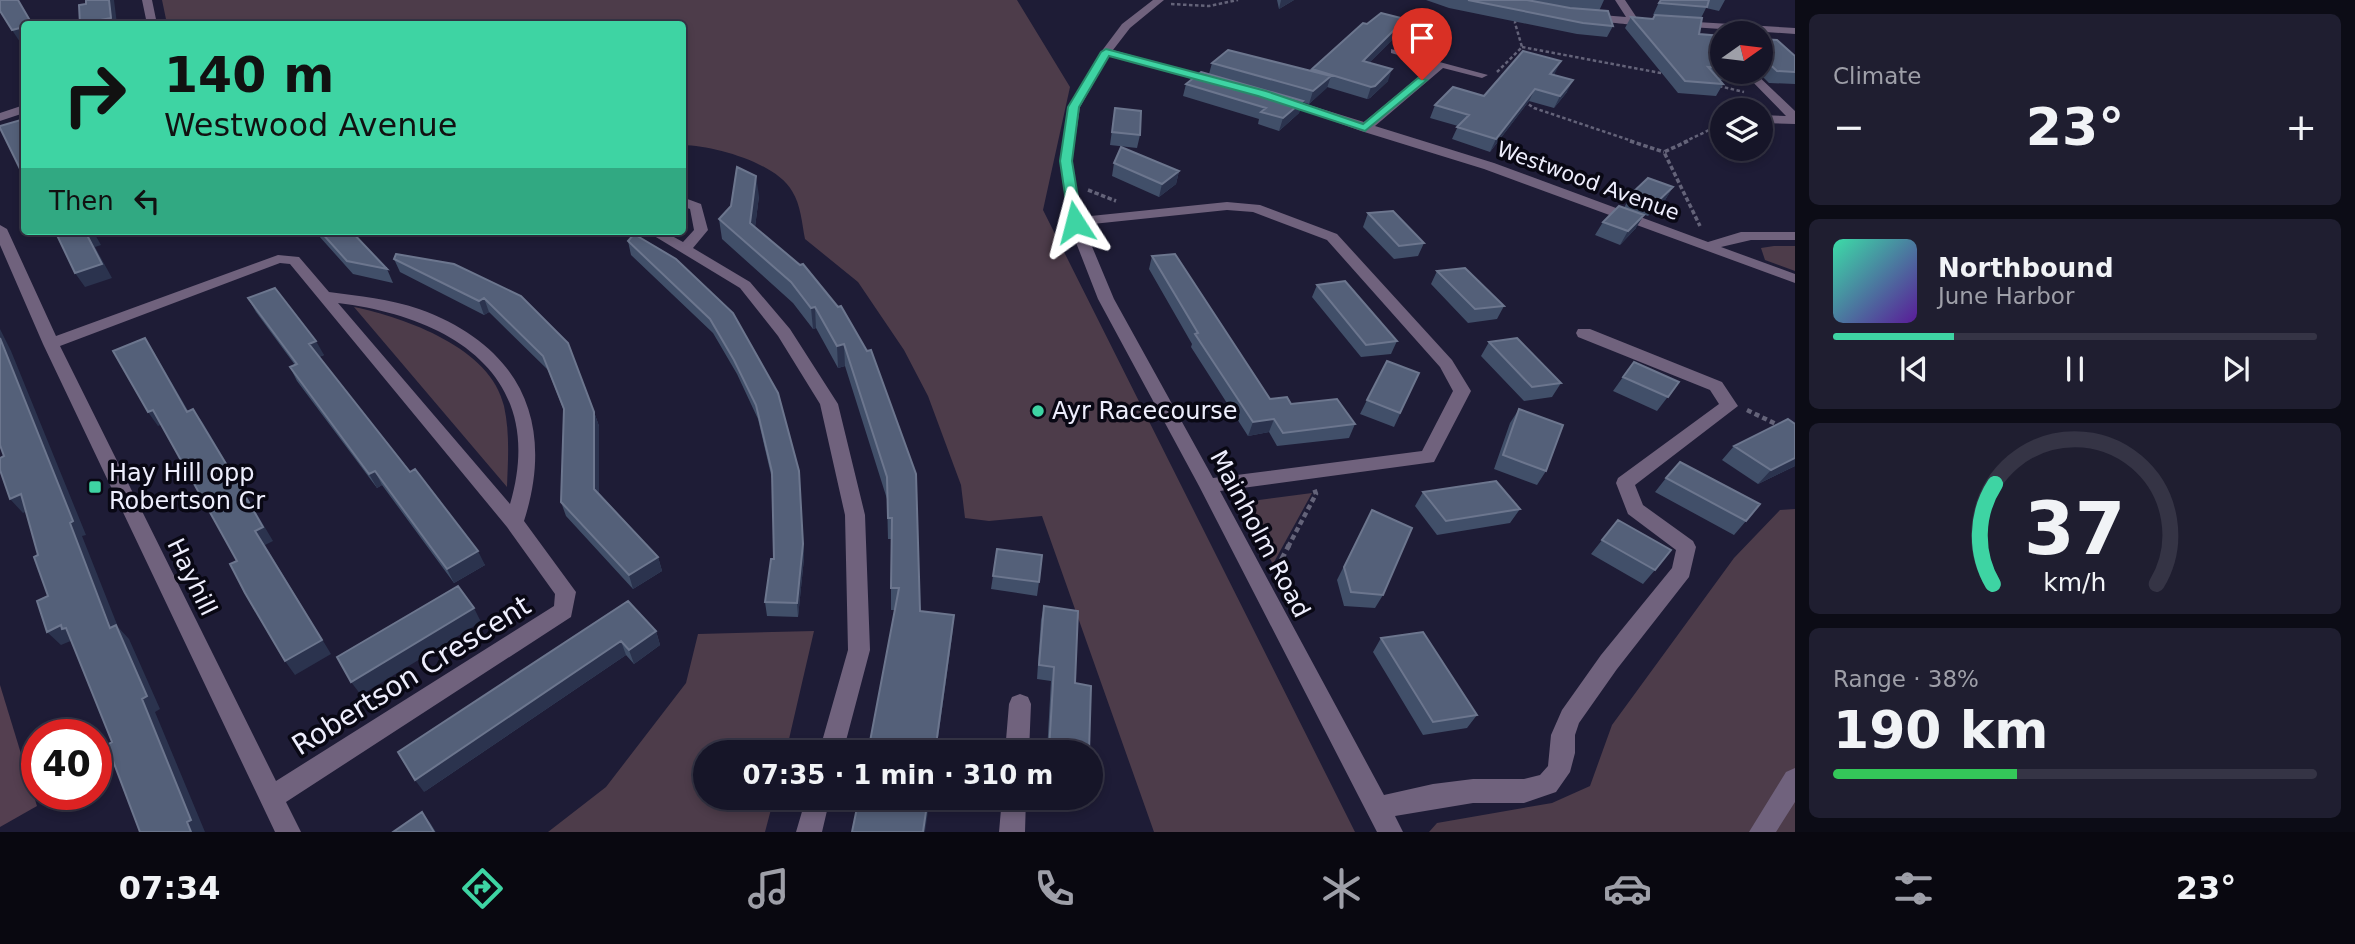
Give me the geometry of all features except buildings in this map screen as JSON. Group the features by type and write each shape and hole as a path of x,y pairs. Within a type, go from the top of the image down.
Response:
{"street":[{"path":"148,0 152,21"},
{"path":"1620,0 1634,21"},
{"name":"Mainholm Road","path":"1158,1 1126,26 1106,52 1074,107 1066,161 1075,222 1106,299 1390,832"},
{"path":"1579,16 1661,22"},
{"path":"1674,23 1795,31"},
{"path":"1702,25 1710,34"},
{"path":"1395,51 1482,75"},
{"path":"1106,52 1238,87"},
{"path":"1365,128 1441,64"},
{"path":"1760,84 1795,119"},
{"name":"Westwood Avenue","path":"1262,94 1489,166 1795,279"},
{"path":"0,117 21,110"},
{"path":"1773,119 1795,119"},
{"path":"684,250 701,230 696,207 686,203"},
{"path":"1075,222 1227,206 1255,208 1332,237 1446,364 1462,391 1428,457 1208,486"},
{"name":"Hayhill","path":"0,229 51,344 270,798 289,832"},
{"path":"1710,246 1725,238 1761,234 1795,236"},
{"path":"660,235 745,285 784,333 830,404 855,515 859,650 834,740"},
{"name":"Robertson Crescent","path":"51,344 278,259 294,260 514,522 565,592 564,611 270,798"},
{"path":"322,296 392,306 442,324 482,352 510,385 525,422 527,455 524,491 514,522"},
{"path":"1378,808 1455,793 1524,790 1547,784 1558,772 1563,753 1563,735 1570,718 1609,662 1682,572 1686,547 1635,509 1625,483 1729,406 1716,386 1584,333"},
{"path":"1018,740 1020,704"},
{"path":"1762,832 1795,780"},
{"path":"809,832 815,810"},
{"path":"1012,832 1013,810"}],"path":[{"path":"1158,1 1209,6 1238,0"},
{"path":"1518,8 1515,23 1522,47"},
{"path":"1482,75 1498,72 1522,47"},
{"path":"1522,47 1678,77"},
{"path":"1482,75 1534,108 1664,152 1710,130"},
{"path":"1714,85 1776,99"},
{"path":"1664,152 1710,246"},
{"path":"1070,189 1087,189 1143,215"},
{"path":"1729,406 1753,412 1784,428"},
{"path":"1255,576 1275,571 1316,494 1307,473"}],"shaded area":[{"name":"Ayr Racecourse","path":"162,0 1017,0 1070,87 1043,210 1355,832 1154,832 1042,516 989,521 965,518 961,485 928,396 904,350 858,282 805,239 799,208 792,191 784,181 758,164 727,152 686,145 686,21 166,21"},
{"path":"1795,246 1795,271 1765,260 1761,248"},
{"path":"354,307 421,328 465,352 482,368 496,386 504,406 508,436 507,487"},
{"path":"1312,493 1273,564 1247,521 1248,509 1259,500"},
{"path":"1795,509 1795,832 1429,832 1437,823 1552,803 1590,786 1612,725 1734,558 1780,510"},
{"path":"814,631 789,740 693,740 693,810 771,810 765,832 548,832 606,787 686,683 698,634"},
{"path":"0,685 21,754 21,810 30,810 0,827"}],"place":[{"name":"Ayr Racecourse","path":"1038,411"},
{"name":"Hay Hill opp Robertson Cr","path":"95,487"}],"route":[{"path":"1075,222 1066,161 1074,107 1106,52 1262,94 1365,128 1422,80"}]}
